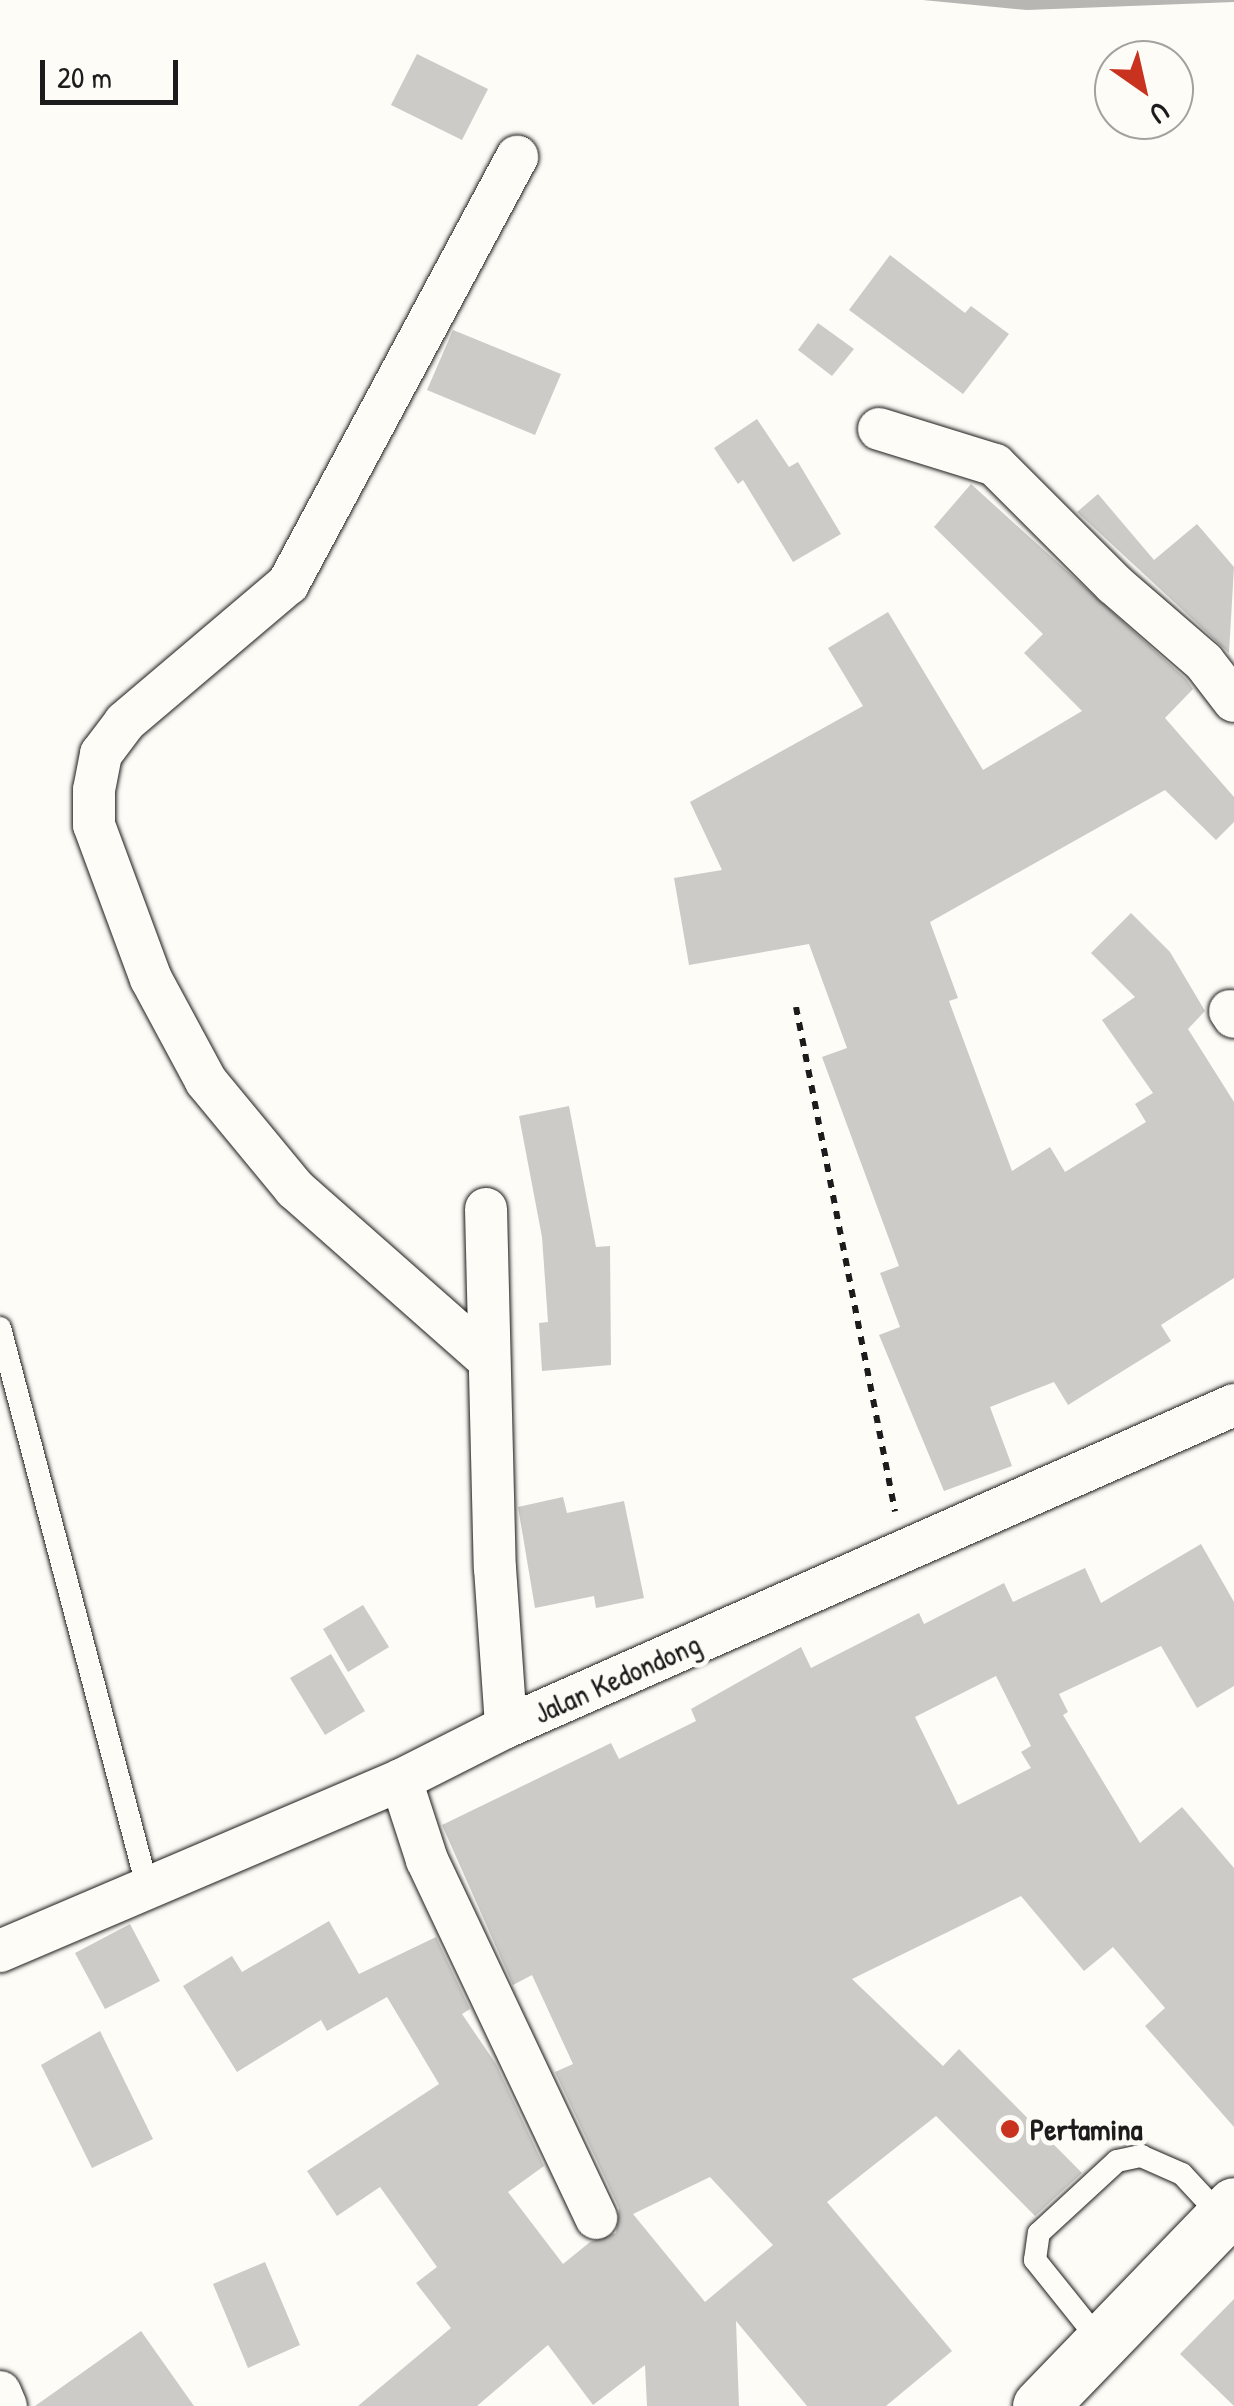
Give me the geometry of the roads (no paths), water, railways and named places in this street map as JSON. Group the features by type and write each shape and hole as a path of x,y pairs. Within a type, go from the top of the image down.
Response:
{"main road":[{"path":"1044,2404 1230,2211"}],"street":[{"path":"489,1360 295,1188 206,1081 151,978 94,825 94,790 101,754 126,722 288,584 517,157"},
{"path":"879,429 995,465 1204,662 1234,701"},
{"path":"486,1209 506,1727"},
{"name":"Jalan Kedondong","path":"0,1951 401,1780 506,1727 1234,1405"},
{"path":"401,1780 426,1860 596,2218"},
{"path":"0,2392 6,2406"}],"lane":[{"path":"0,1328 147,1886"},
{"path":"1100,2342 1035,2260 1039,2233 1117,2160 1141,2156 1182,2174 1230,2211"}],"place":[{"name":"Pertamina","path":"1010,2129"}]}
